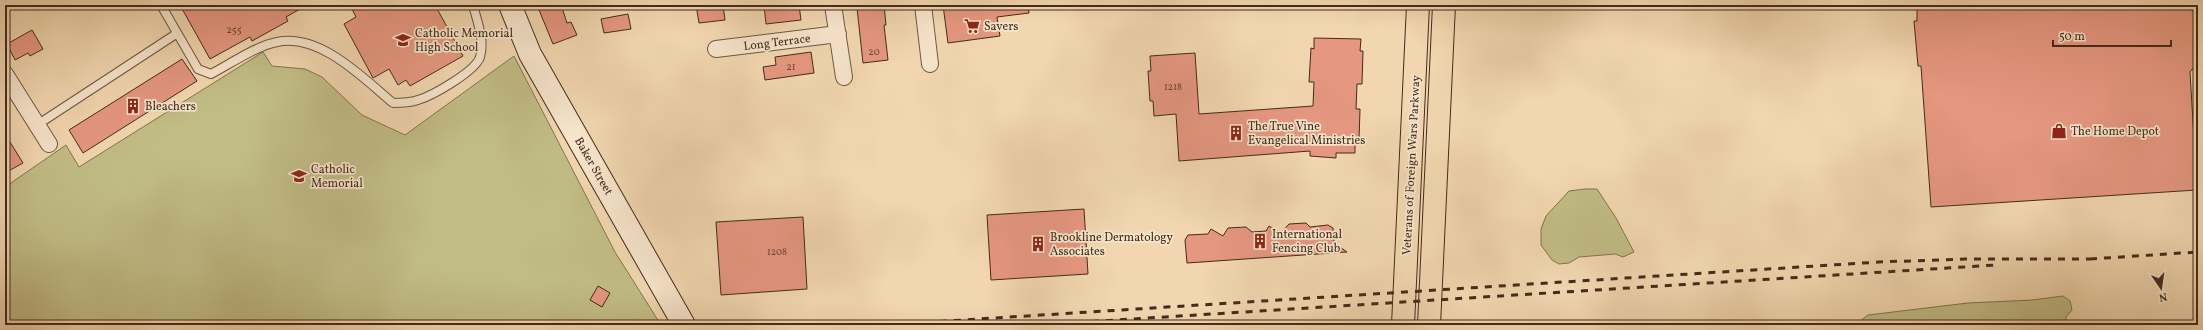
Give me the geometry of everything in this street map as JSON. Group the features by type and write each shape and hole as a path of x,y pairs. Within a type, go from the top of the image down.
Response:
{"highway":[{"name":"Veterans of Foreign Wars Parkway","path":"1403,325 1418,5"},
{"name":"Veterans of Foreign Wars Parkway","path":"1429,325 1444,5"}],"street":[{"name":"Baker Street","path":"510,5 530,54 684,325"},
{"path":"833,5 844,77"},
{"path":"923,5 930,64"},
{"name":"Long Terrace","path":"716,49 838,34"},
{"path":"5,74 49,144"}],"lane":[{"path":"161,5 176,34 198,69 211,74 277,42 291,41 320,48 333,55 393,103 419,100 468,72 475,65 480,58 482,48 473,5"},
{"path":"37,125 176,34"}],"shaded area":[{"name":"Catholic Memorial","path":"263,52 272,66 305,69 322,77 362,115 405,135 514,56 615,252 661,325 5,325 5,187 66,145 79,167"},
{"path":"1597,189 1616,218 1634,252 1623,257 1615,254 1579,257 1569,263 1559,264 1552,260 1541,245 1541,229 1546,216 1569,191"},
{"path":"2063,296 2070,301 2072,310 2066,317 2065,325 1855,325 1868,315 1968,303 2032,300"}],"building":[{"path":"180,5 307,5 286,17 288,21 252,41 250,37 210,59"},
{"name":"Catholic Memorial High School","path":"359,5 435,5 463,56 410,86 406,80 398,85 389,69 373,78 344,24 356,17 352,9"},
{"path":"537,5 561,5 567,23 571,22 577,35 553,44"},
{"path":"696,5 723,5 725,20 699,23"},
{"path":"764,5 799,5 801,20 766,24"},
{"path":"884,5 886,25 884,25 888,60 863,63 857,8"},
{"name":"Savers","path":"943,5 1028,5 1029,13 997,17 1000,36 948,43"},
{"name":"The Home Depot","path":"1927,5 2185,5 2198,15 2198,62 2190,72 2197,190 1931,207 1921,66 1918,66 1914,21 1917,21 1917,8 1928,7"},
{"path":"628,14 631,29 604,33 601,19"},
{"path":"32,30 43,49 30,56 28,53 15,60 7,44"},
{"path":"1314,38 1361,39 1360,51 1363,51 1362,84 1357,84 1356,109 1360,109 1359,140 1355,140 1355,153 1336,153 1336,158 1310,156 1310,151 1179,161 1176,114 1154,116 1153,101 1150,101 1148,71 1151,71 1150,56 1195,53 1199,114 1313,106 1314,82 1309,82 1311,48 1314,49"},
{"path":"811,52 814,73 765,80 763,67 776,65 775,57"},
{"name":"Bleachers","path":"182,59 197,81 83,153 69,130"},
{"path":"5,134 23,163 5,173"},
{"name":"Brookline Dermatology Associates","path":"1084,209 1088,274 991,280 987,215"},
{"path":"803,217 807,289 721,295 716,222"},
{"name":"International Fencing Club","path":"1306,223 1310,227 1328,225 1333,228 1334,243 1347,252 1187,263 1185,240 1188,235 1208,234 1211,229 1223,236 1228,228 1246,227 1252,232 1266,231 1269,226 1281,233 1289,224"},
{"path":"598,286 610,293 602,307 590,300"}],"railway":[{"path":"2090,259 2198,252"},
{"path":"884,325 1879,262 1965,259 2096,259"},
{"path":"1036,325 1996,265"}],"place":[{"name":"Savers","path":"972,26"},
{"name":"Catholic Memorial High School","path":"403,40"},
{"name":"Bleachers","path":"133,106"},
{"name":"The Home Depot","path":"2059,131"},
{"name":"The True Vine Evangelical Ministries","path":"1236,133"},
{"name":"Catholic Memorial","path":"299,176"},
{"name":"International Fencing Club","path":"1260,241"},
{"name":"Brookline Dermatology Associates","path":"1038,244"}]}
